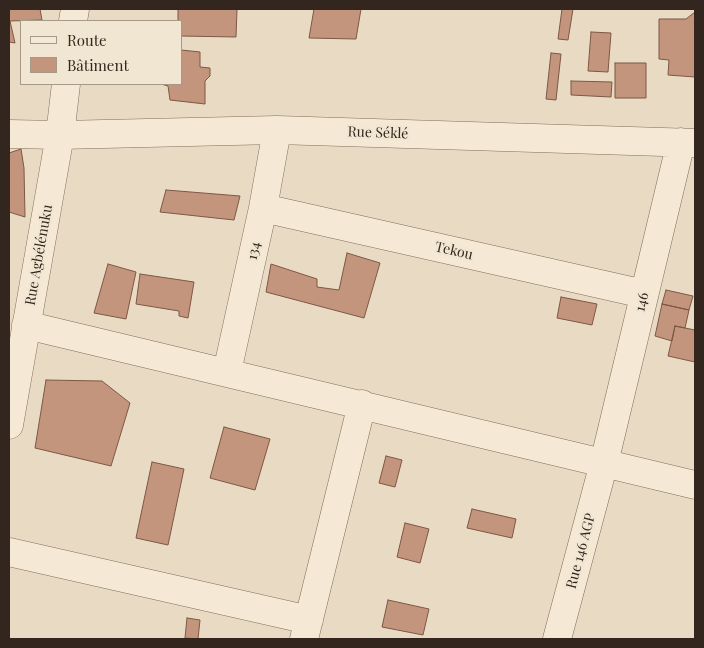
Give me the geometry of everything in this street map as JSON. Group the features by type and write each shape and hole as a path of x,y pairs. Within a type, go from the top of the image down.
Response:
{"street":[{"name":"Rue Agbélénuku","path":"9,426 60,135 66,85"},
{"name":"Rue Séklé","path":"9,134 60,135 277,130 688,142"},
{"name":"134","path":"227,372 263,208 277,130"},
{"name":"146","path":"604,463 644,294 688,142"},
{"name":"Tekou","path":"263,208 644,294"},
{"path":"26,325 695,485"},
{"path":"9,552 307,630 362,404"},
{"name":"Rue 146 AGP","path":"557,639 604,463"}],"building":[{"path":"9,9 40,9 42,20 10,21 15,43 9,42"},
{"path":"178,9 237,9 236,37 182,36 182,20 178,20"},
{"path":"314,9 361,9 356,39 309,38"},
{"path":"562,9 573,9 568,40 558,39"},
{"path":"695,12 695,77 668,75 669,60 659,59 659,19 686,19"},
{"path":"591,32 611,33 608,72 588,71"},
{"path":"182,50 200,52 200,67 210,68 210,76 205,81 205,104 170,100 168,86 164,85 182,85"},
{"path":"551,53 561,54 556,100 546,99"},
{"path":"615,63 646,63 646,98 615,98"},
{"path":"571,81 612,82 611,97 571,95"},
{"path":"21,149 24,168 25,217 9,212 9,153"},
{"path":"166,190 240,196 234,220 160,212"},
{"path":"347,253 380,263 364,318 266,292 271,264 317,279 317,287 339,290"},
{"path":"108,264 136,272 126,319 94,313"},
{"path":"140,274 194,282 188,318 179,316 179,311 136,304"},
{"path":"666,290 693,296 689,310 662,304"},
{"path":"561,297 597,304 592,325 557,318"},
{"path":"662,304 689,310 685,328 675,326 672,341 655,336"},
{"path":"675,326 695,330 695,362 668,356"},
{"path":"46,380 102,381 130,403 111,466 35,448"},
{"path":"224,427 270,439 255,490 210,478"},
{"path":"386,456 402,460 395,487 379,483"},
{"path":"152,462 184,469 168,545 136,538"},
{"path":"472,509 516,519 512,538 467,528"},
{"path":"405,523 429,529 420,563 397,557"},
{"path":"388,600 429,609 423,635 382,627"},
{"path":"187,618 200,620 198,639 185,638"}]}
